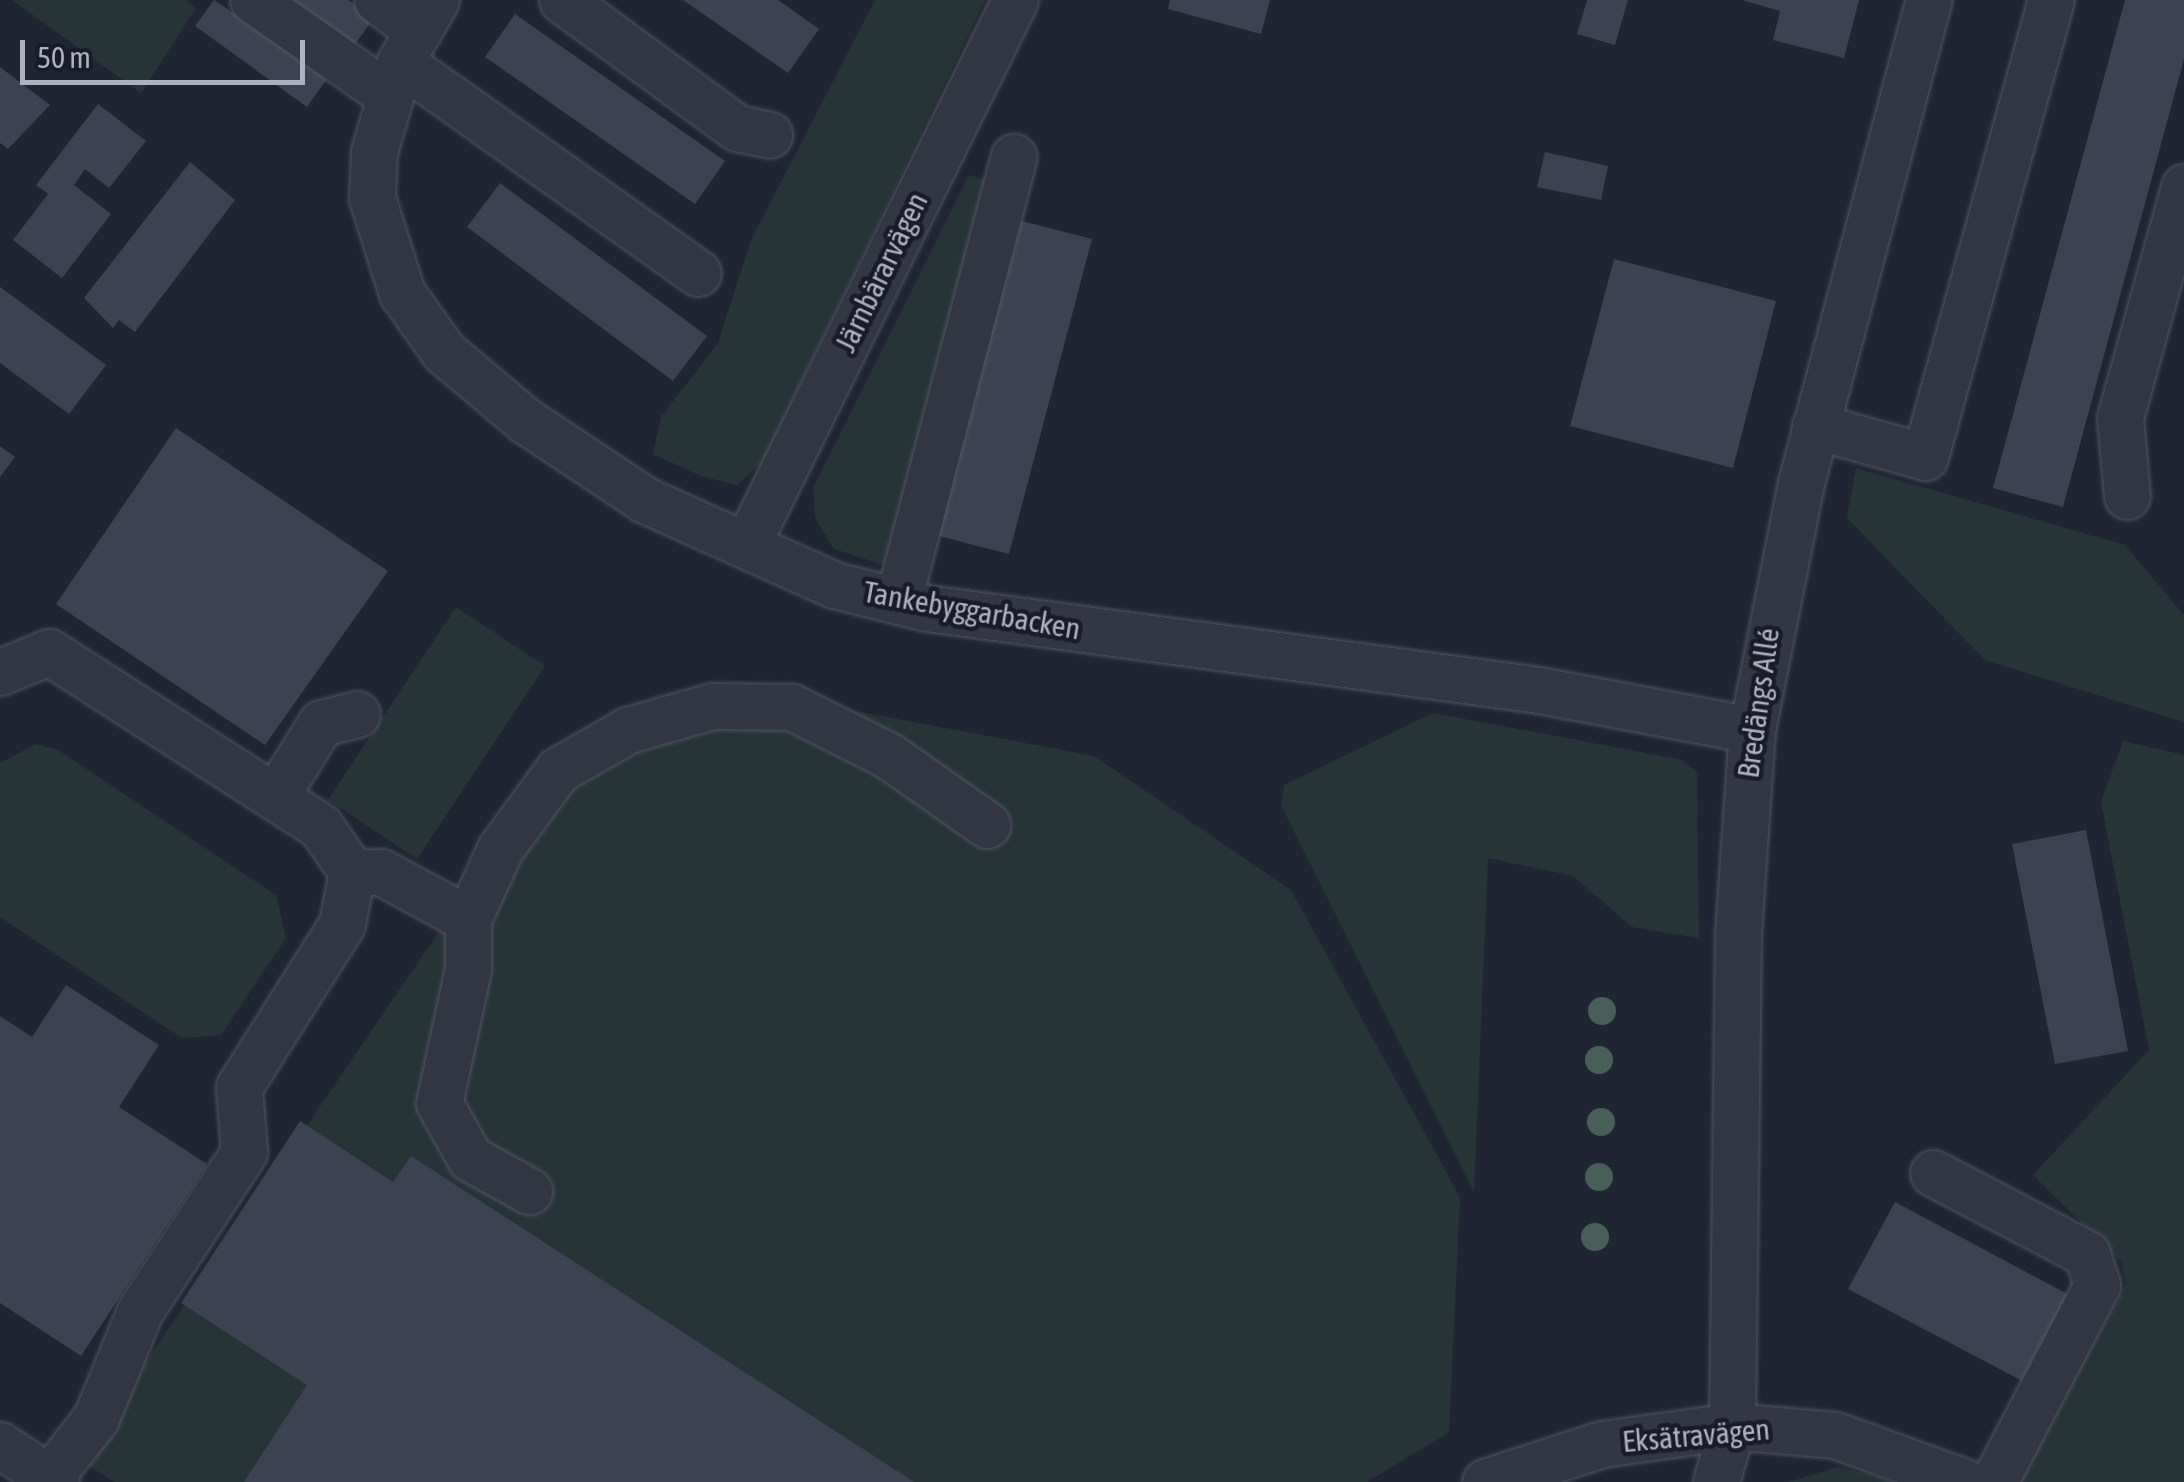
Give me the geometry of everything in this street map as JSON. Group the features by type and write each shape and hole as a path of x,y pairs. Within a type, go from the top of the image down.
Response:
{"street":[{"path":"254,0 410,47"},
{"path":"376,0 410,47 698,273"},
{"path":"562,0 737,128 769,135"},
{"name":"Järnbärarvägen","path":"747,544 1014,0"},
{"name":"Bredängs Allé","path":"1716,1482 1732,1426 1738,934 1752,730 1776,588 1815,426 1929,0"},
{"path":"1815,426 1925,457 2051,0"},
{"name":"Tankebyggarbacken","path":"410,47 372,198 402,294 444,352 526,421 645,500 834,585 898,601 1310,659 1752,730"},
{"path":"898,601 1014,158"},
{"path":"2127,496 2120,418 2184,188"},
{"path":"0,672 48,652 320,826 352,872 342,924 239,1087 244,1152 140,1311 96,1418 52,1480 0,1445"},
{"path":"529,1191 470,1158 440,1103 468,970 468,920 500,849 558,770 628,730 712,706 792,708 889,756 987,824"},
{"path":"275,797 321,723 356,714"},
{"path":"352,872 381,872 468,920"},
{"path":"1933,1173 2087,1254 2097,1285 1994,1482"},
{"name":"Bredängs Allé","path":"1732,1426 1752,1482"},
{"name":"Eksätravägen","path":"1485,1482 1602,1444 1732,1426 1835,1435 1965,1482"}],"shaded area":[{"path":"12,0 187,0 196,8 141,93"},
{"path":"875,0 985,0 762,463 737,485 701,476 653,454 661,417 718,343 751,240"},
{"path":"969,175 1006,186 902,571 834,549 815,518 813,488"},
{"path":"1856,468 2125,545 2184,615 2184,722 1985,660 1847,518"},
{"path":"456,607 545,666 417,859 328,800"},
{"path":"818,704 1094,756 1291,890 1460,1197 1449,1432 1367,1482 115,1482 79,1460 547,773 598,731"},
{"path":"1433,713 1683,760 1697,773 1699,938 1632,927 1573,876 1488,858 1474,1192 1281,805 1284,785"},
{"path":"2123,741 2184,755 2184,1482 2016,1482 2126,1285 2121,1262 2033,1175 2149,1050 2101,802"},
{"path":"36,744 58,750 276,895 286,938 221,1035 182,1038 0,917 0,763"},
{"path":"1839,1467 1882,1478 1892,1482 1788,1482"}],"building":[{"path":"214,0 329,76 307,107 195,26"},
{"path":"288,0 348,0 374,18 353,47"},
{"path":"683,0 778,0 819,29 788,73"},
{"path":"1170,0 1270,0 1261,34 1168,9"},
{"path":"1587,0 1628,0 1615,45 1577,34"},
{"path":"1742,0 1859,0 1844,58 1773,40 1780,11"},
{"path":"2125,0 2184,0 2184,59 2063,507 1993,488"},
{"path":"515,14 725,161 695,204 485,57"},
{"path":"0,67 50,105 8,149 0,143"},
{"path":"98,104 146,141 109,188 85,169 74,185 111,214 62,278 13,240 48,194 36,185"},
{"path":"1545,152 1608,166 1601,200 1537,187"},
{"path":"190,162 235,200 135,332 119,320 113,328 84,298"},
{"path":"500,183 707,336 673,381 467,227"},
{"path":"1010,218 1092,239 1009,554 927,533"},
{"path":"1614,259 1776,301 1733,468 1570,426"},
{"path":"0,287 106,365 69,414 0,363"},
{"path":"176,428 388,571 265,745 56,604"},
{"path":"0,446 15,457 0,477"},
{"path":"2086,830 2128,1051 2055,1064 2012,844"},
{"path":"66,985 159,1045 119,1107 207,1164 81,1356 0,1303 0,1016 32,1037"},
{"path":"300,1121 393,1182 411,1156 914,1482 244,1482 307,1385 181,1303"},
{"path":"1895,1202 2073,1297 2026,1383 1848,1289"}]}
